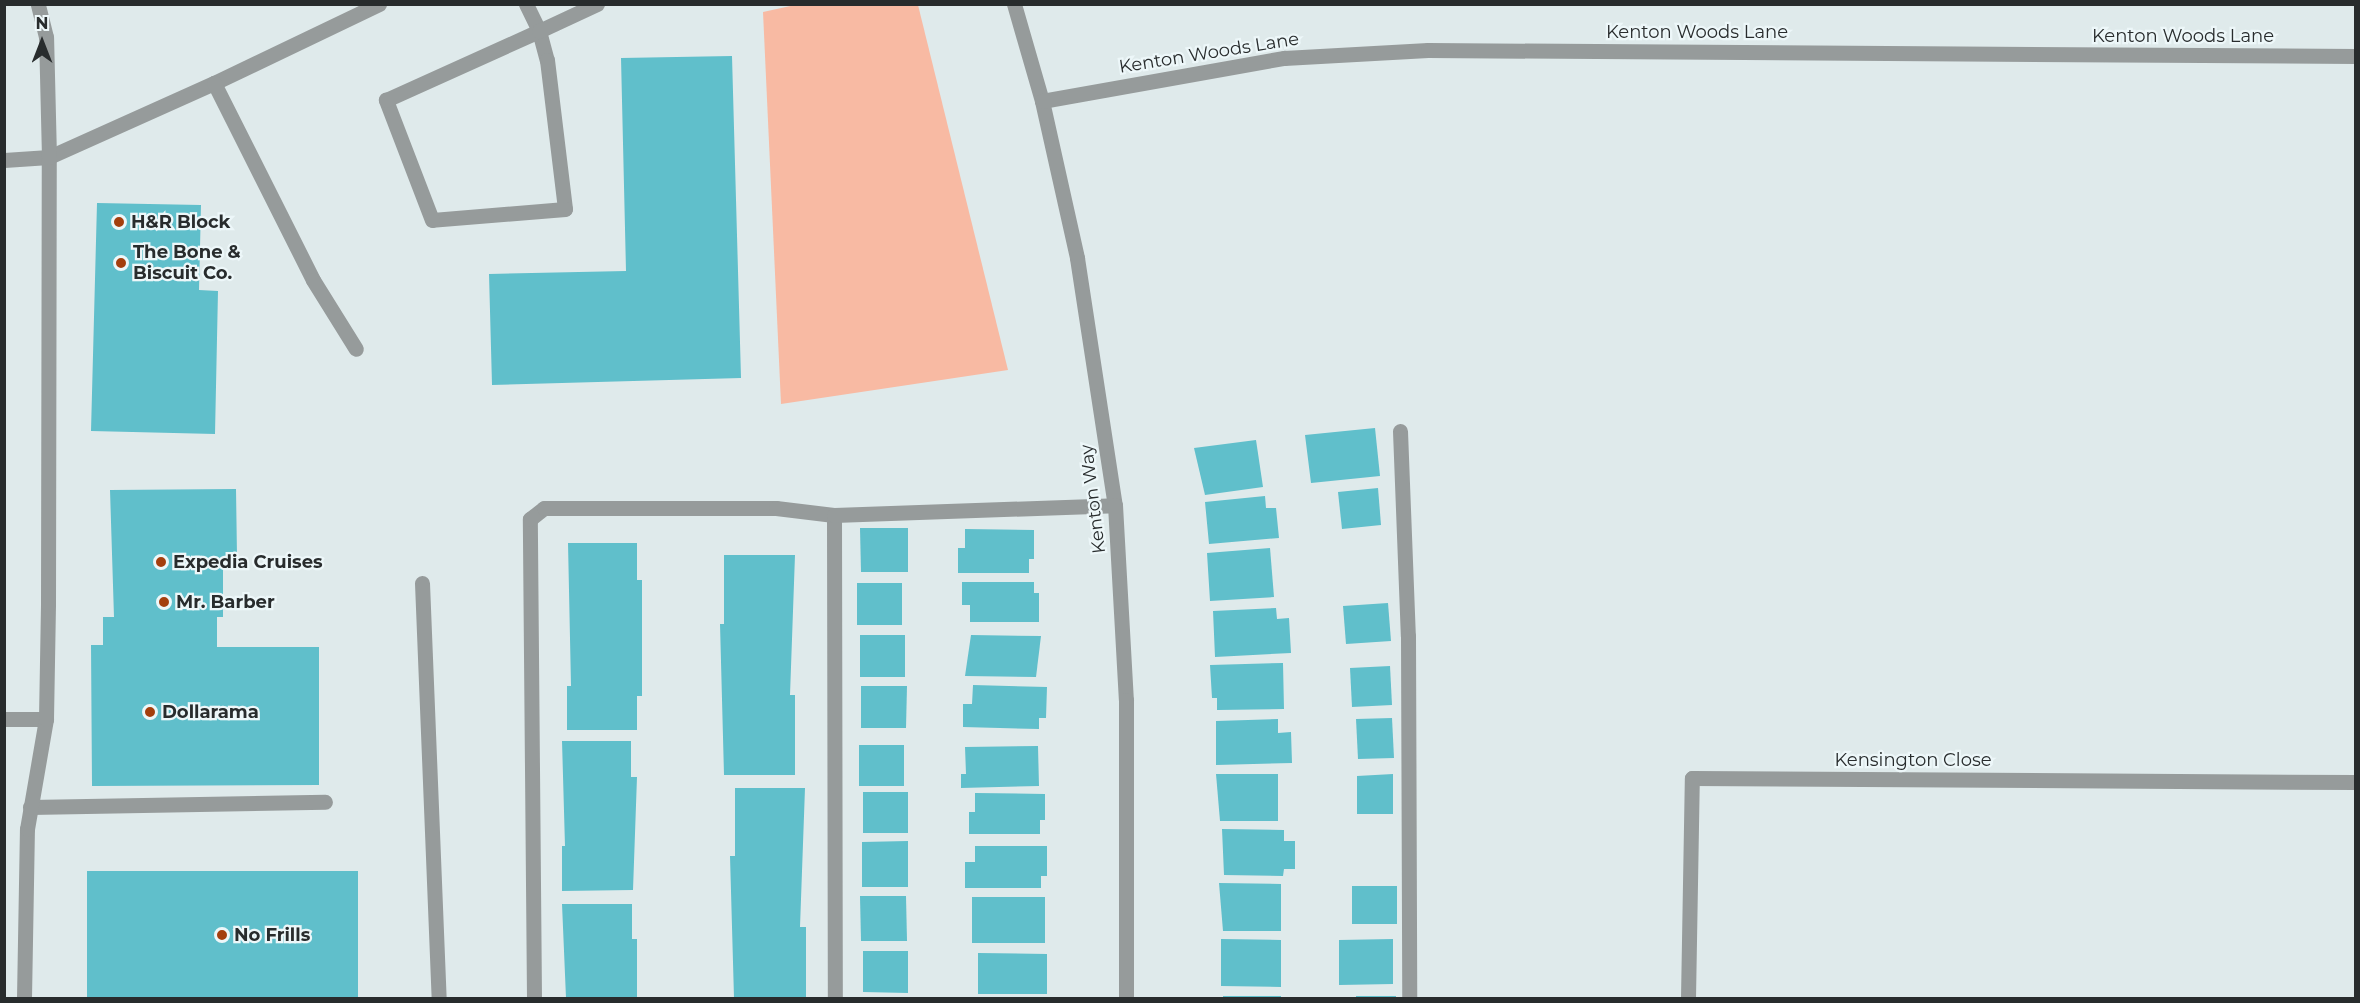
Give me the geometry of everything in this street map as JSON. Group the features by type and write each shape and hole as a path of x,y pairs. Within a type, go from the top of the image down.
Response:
{"street":[{"path":"24,999 27,828 46,719 49,157 46,37 38,4"},
{"path":"4,160 49,157 214,83 379,4"},
{"path":"526,4 539,31 548,60 565,209 432,220 386,100 539,31 597,4"},
{"name":"Kenton Way","path":"1014,4 1042,101 1077,258 1115,505 1126,700 1126,999"},
{"name":"Kenton Woods Lane","path":"1042,101 1284,58 1428,50 2355,56"},
{"path":"214,83 313,280 356,349"},
{"path":"1400,431 1408,636 1409,999"},
{"path":"534,999 530,519 544,508 776,508 834,515 1115,505"},
{"path":"834,515 836,999"},
{"path":"422,584 439,999"},
{"path":"4,719 46,719"},
{"name":"Kensington Close","path":"1688,999 1692,778 2355,782"},
{"path":"30,807 325,802"}],"shaded area":[{"path":"795,5 918,5 1008,370 781,404 763,12"}],"building":[{"path":"732,56 741,378 492,385 489,274 626,271 621,58"},
{"path":"97,203 201,205 199,290 218,291 215,434 91,431"},
{"path":"1375,428 1380,476 1311,483 1305,435"},
{"path":"1256,440 1263,487 1205,495 1194,448"},
{"path":"1378,488 1381,525 1342,529 1338,492"},
{"path":"236,489 237,556 223,556 223,617 217,617 217,647 319,647 319,785 92,786 91,645 103,645 103,617 114,617 110,490"},
{"path":"1265,496 1266,508 1276,508 1279,538 1209,544 1205,502"},
{"path":"860,528 908,528 908,572 861,572"},
{"path":"965,529 1034,530 1034,559 1029,559 1029,573 958,573 958,548 965,548"},
{"path":"568,543 637,543 637,580 642,580 642,696 637,696 637,730 567,730 567,686 571,686"},
{"path":"1270,548 1274,597 1210,601 1207,553"},
{"path":"724,555 795,555 790,695 795,695 795,775 724,775 720,624 724,624"},
{"path":"962,582 1034,582 1034,593 1039,593 1039,622 970,622 970,605 962,605"},
{"path":"857,583 902,583 902,625 857,625"},
{"path":"1388,603 1391,641 1346,644 1343,606"},
{"path":"1276,608 1277,619 1289,618 1291,653 1215,657 1213,611"},
{"path":"860,635 905,635 905,677 860,677"},
{"path":"971,635 1041,636 1036,677 965,676"},
{"path":"1283,663 1284,709 1217,710 1217,698 1212,698 1210,665"},
{"path":"1390,666 1392,705 1352,707 1350,668"},
{"path":"973,685 1047,687 1046,718 1039,718 1039,729 963,727 963,704 972,704"},
{"path":"861,686 907,686 906,728 861,728"},
{"path":"1392,718 1394,758 1358,759 1356,719"},
{"path":"1278,719 1278,733 1291,732 1292,763 1216,765 1216,721"},
{"path":"562,741 631,741 631,777 637,777 633,890 562,891 562,846 565,846"},
{"path":"859,745 904,745 904,786 859,786"},
{"path":"1038,746 1039,786 961,788 961,774 966,774 965,747"},
{"path":"1216,774 1278,774 1278,821 1220,821"},
{"path":"1393,774 1393,814 1357,814 1357,776"},
{"path":"735,788 805,788 800,927 806,927 806,998 734,998 730,856 735,856"},
{"path":"863,792 908,792 908,833 863,833"},
{"path":"975,793 1045,794 1045,820 1040,820 1040,834 969,834 969,812 975,812"},
{"path":"1222,829 1284,830 1284,841 1295,841 1295,869 1284,869 1283,876 1224,875"},
{"path":"908,841 908,887 862,887 862,842"},
{"path":"975,846 1047,846 1047,876 1041,876 1041,888 965,888 965,862 975,862"},
{"name":"No Frills","path":"87,871 358,871 358,998 87,998"},
{"path":"1219,883 1281,884 1281,931 1223,931"},
{"path":"1352,886 1397,886 1397,924 1352,924"},
{"path":"860,896 906,896 907,941 861,941"},
{"path":"972,897 1045,897 1045,943 972,943"},
{"path":"562,904 632,904 632,939 637,939 637,998 566,998"},
{"path":"1221,939 1281,940 1281,987 1221,986"},
{"path":"1393,939 1393,984 1339,985 1339,940"},
{"path":"863,951 908,951 908,993 863,992"},
{"path":"978,953 1047,954 1047,994 978,994"},
{"path":"1223,996 1281,996 1281,998 1223,998"},
{"path":"1356,996 1396,996 1396,998 1356,998"}],"place":[{"name":"H&R Block","path":"119,222"},
{"name":"The Bone & Biscuit Co.","path":"121,263"},
{"name":"Expedia Cruises","path":"161,562"},
{"name":"Mr. Barber","path":"164,602"},
{"name":"Dollarama","path":"150,712"},
{"name":"No Frills","path":"222,935"}]}
